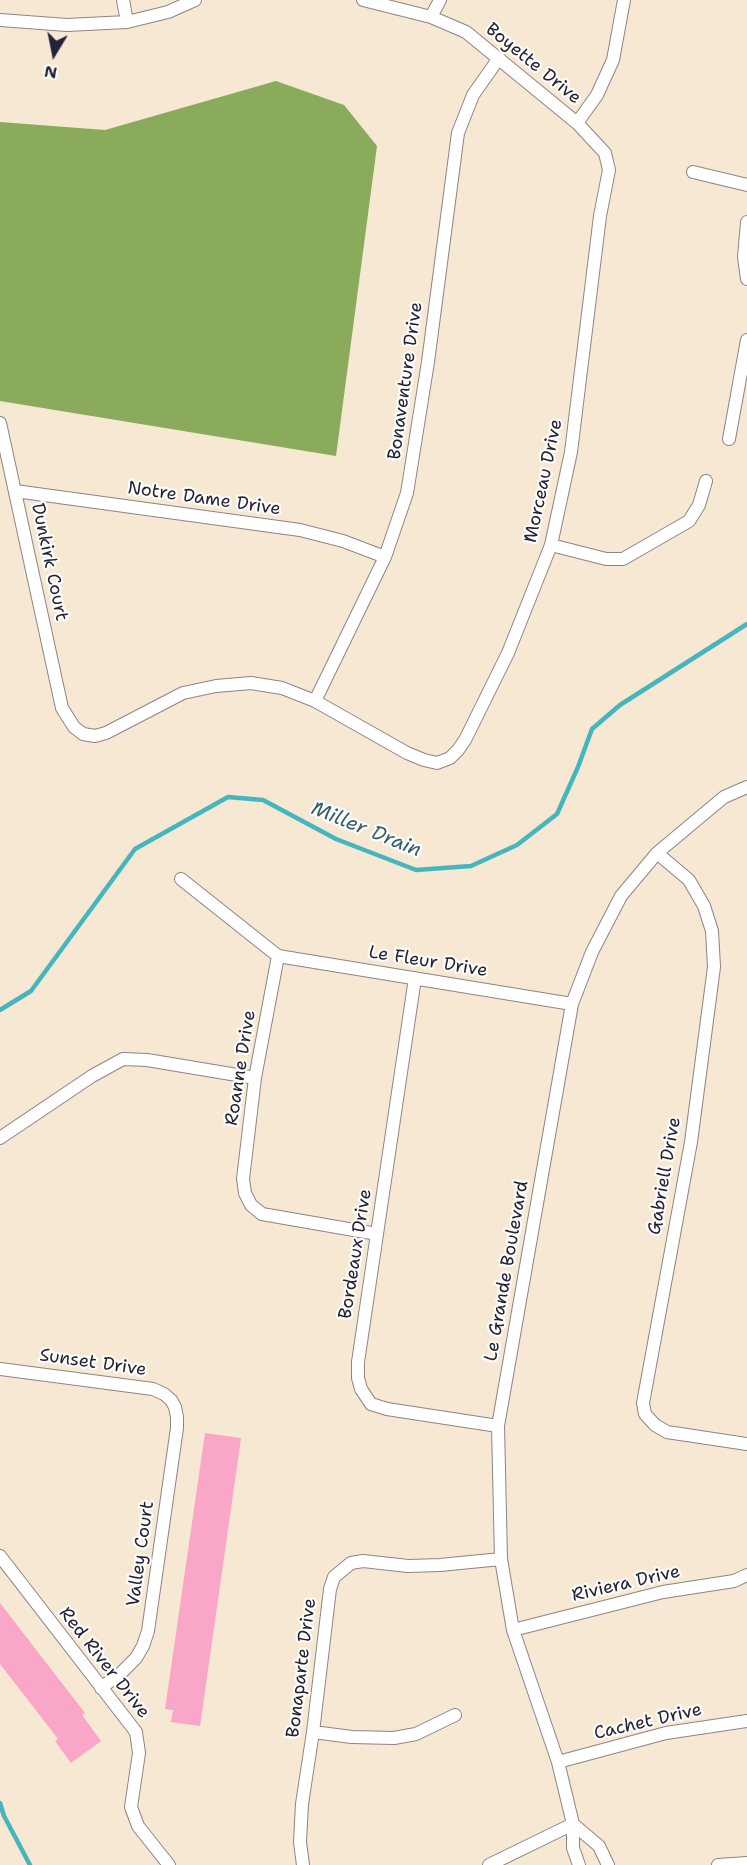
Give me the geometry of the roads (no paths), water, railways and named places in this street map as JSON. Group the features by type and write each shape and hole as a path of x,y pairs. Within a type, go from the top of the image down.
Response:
{"street":[{"path":"123,0 127,22"},
{"path":"0,20 67,25 127,22 168,12 195,0"},
{"name":"Boyette Drive","path":"363,0 431,17 466,32 577,123"},
{"path":"431,17 440,0"},
{"path":"577,123 597,95 613,60 624,0"},
{"name":"Bonaventure Drive","path":"315,701 385,557 407,493 428,362 458,134 473,95 499,58"},
{"name":"Morceau Drive","path":"62,708 74,727 83,734 95,736 106,733 183,693 216,686 251,683 282,688 315,701 407,753 424,760 436,763 450,758 465,741 508,653 551,545 571,452 600,216 609,170 605,153 577,123"},
{"path":"693,172 747,185"},
{"path":"747,222 744,257 747,279"},
{"path":"729,439 747,340"},
{"name":"Dunkirk Court","path":"0,423 62,708"},
{"path":"551,545 606,559 623,559 690,521 699,505 706,481"},
{"name":"Notre Dame Drive","path":"15,491 300,530 343,541 385,557"},
{"name":"Le Grande Boulevard","path":"579,1865 573,1848 573,1824 558,1762 513,1630 501,1559 498,1426 572,1004 592,952 621,896 657,853 724,797 747,787"},
{"name":"Gabriell Drive","path":"657,853 689,880 704,906 712,932 714,967 691,1142 643,1403 645,1414 655,1425 667,1432 747,1444"},
{"path":"181,879 278,956"},
{"name":"Le Fleur Drive","path":"278,956 572,1004"},
{"name":"Roanne Drive","path":"278,956 255,1078 245,1193 251,1205 262,1214 378,1234"},
{"name":"Bordeaux Drive","path":"415,978 358,1362 358,1378 361,1389 371,1404 498,1426"},
{"path":"0,1138 92,1076 123,1059 147,1060 255,1078"},
{"name":"Sunset Drive","path":"0,1369 153,1389 164,1394 175,1407"},
{"name":"Valley Court","path":"101,1688 136,1658 148,1631 177,1428 175,1407"},
{"name":"Red River Drive","path":"0,1556 136,1732 139,1753 131,1807 138,1826 169,1865"},
{"name":"Bonaparte Drive","path":"303,1865 300,1842 302,1804 330,1589 334,1577 351,1563 408,1566 501,1559"},
{"name":"Riviera Drive","path":"513,1630 663,1592 734,1581 747,1575"},
{"path":"313,1732 352,1737 394,1738 416,1734 455,1715"},
{"name":"Cachet Drive","path":"558,1762 666,1733 747,1721"},
{"path":"489,1865 573,1824 599,1846 608,1865"},
{"path":"718,1865 747,1863"}],"waterway":[{"name":"Miller Drain","path":"0,1010 31,991 135,849 228,797 263,800 336,839 416,870 471,866 517,845 557,814 592,729 620,705 747,624"},
{"name":"Miller Drain","path":"0,1803 4,1816 30,1865"}]}
